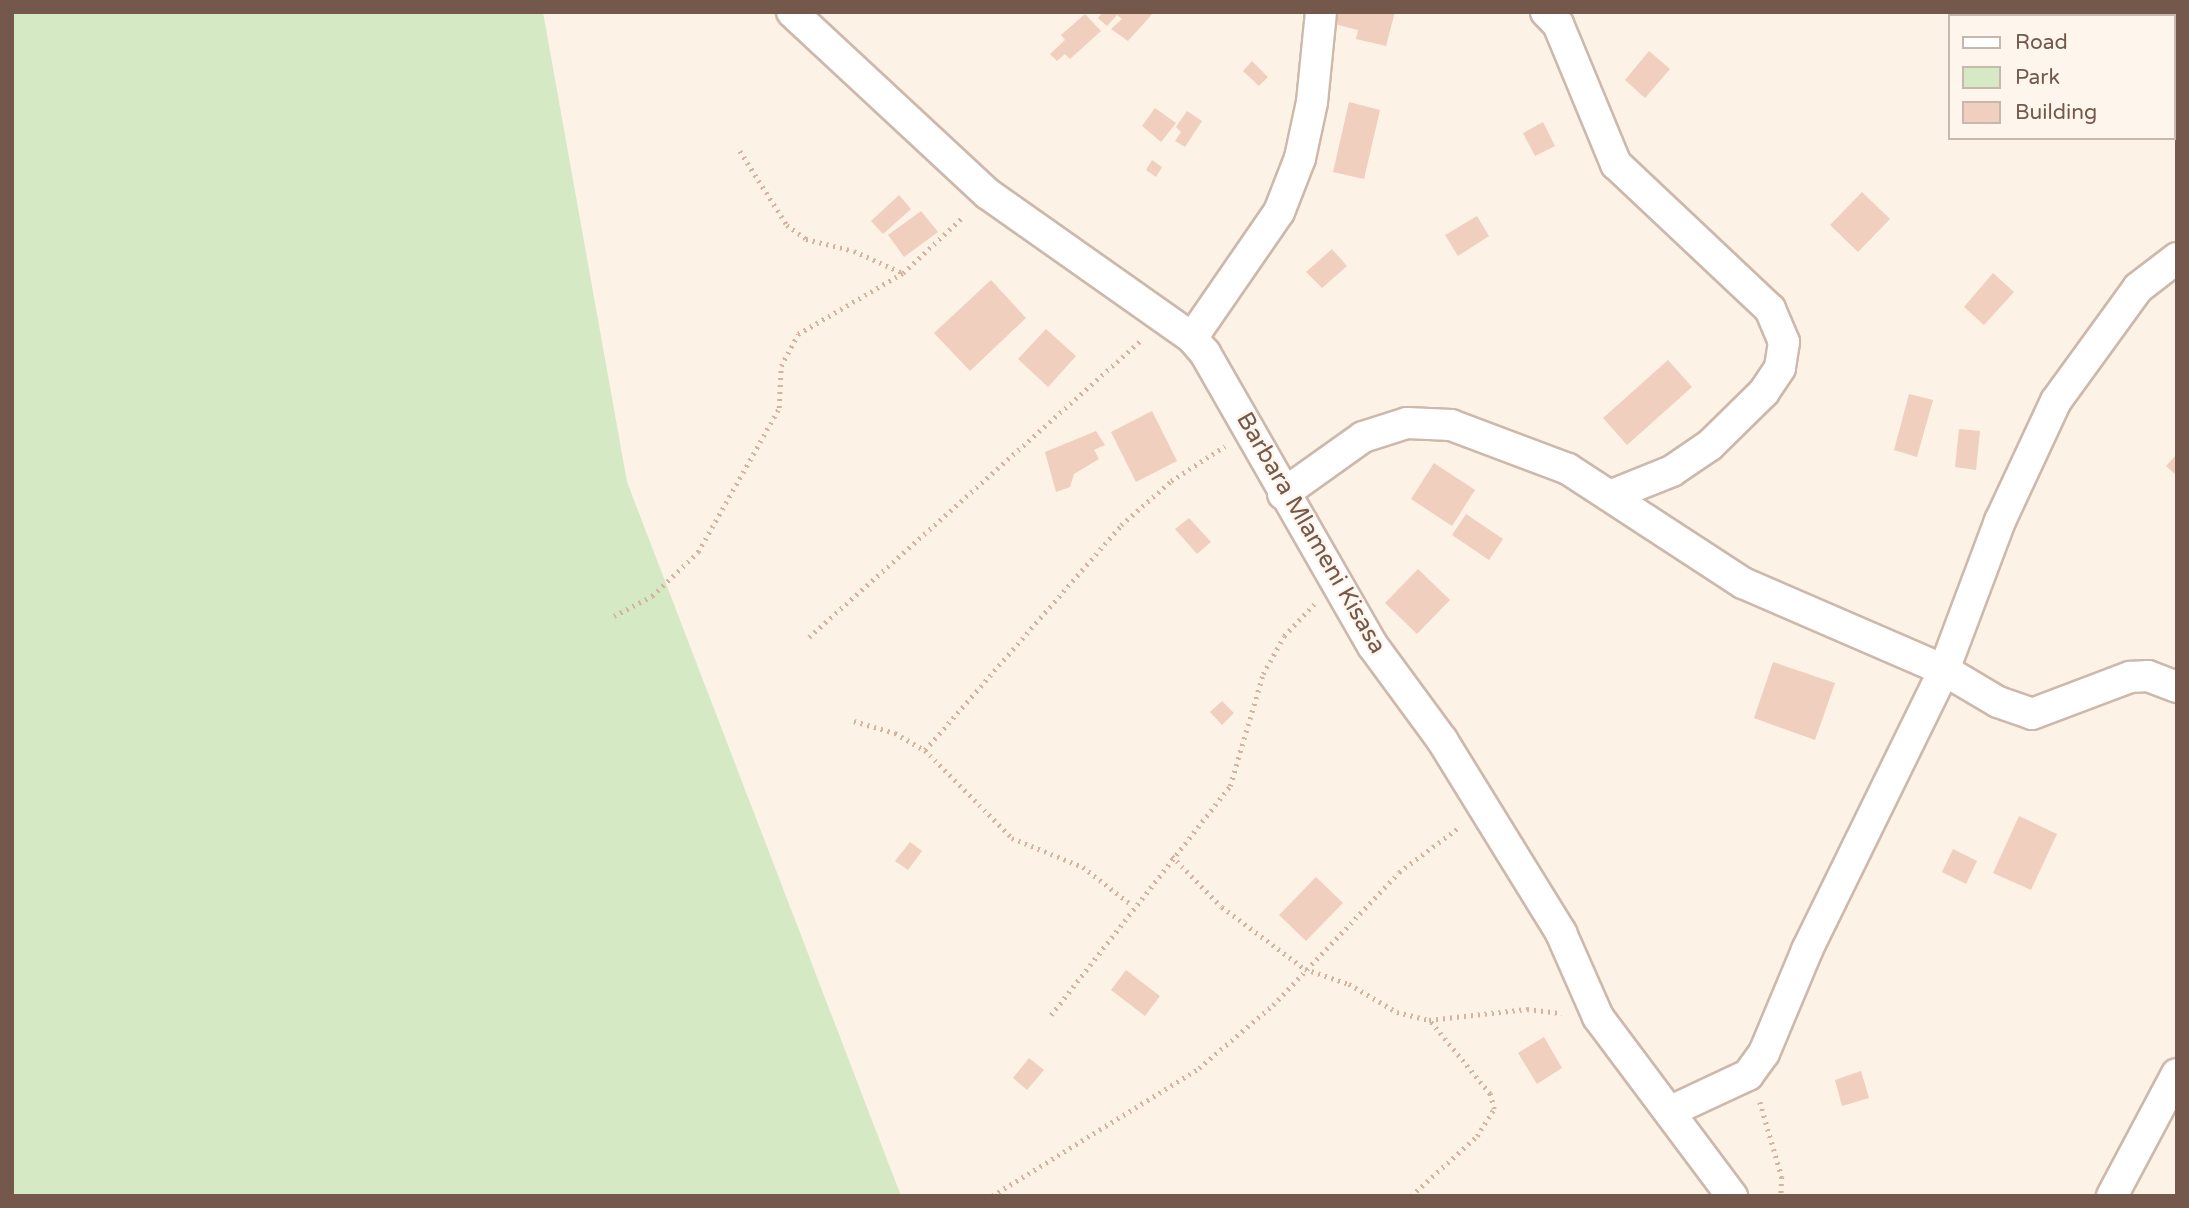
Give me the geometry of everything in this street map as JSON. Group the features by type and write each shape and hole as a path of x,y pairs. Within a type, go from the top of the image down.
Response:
{"street":[{"name":"Barbara Mlameni Kisasa","path":"792,12 988,194 1192,338 1252,429 1283,494 1335,582 1486,808 1561,933 1598,1017 1673,1110 1732,1196"},
{"path":"1192,338 1279,212 1300,158 1312,102 1321,12"},
{"path":"1546,12 1558,24 1616,164 1770,309 1784,342 1780,368 1764,392 1710,446 1672,471 1612,495"},
{"path":"1673,1110 1748,1075 1764,1053 1944,670 2000,521 2056,401 2138,288 2177,258"},
{"path":"1283,494 1363,437 1407,423 1451,425 1521,448 1612,495 1743,583 1944,670 1998,702 2032,714 2130,677 2148,676 2177,687"},
{"path":"2112,1196 2177,1074"}],"path":[{"path":"740,151 788,225 806,239 854,251 903,273"},
{"path":"614,616 652,596 698,552 779,408 781,366 798,334 903,273 988,194"},
{"path":"809,637 1163,319"},
{"path":"925,750 1121,525 1171,481 1252,429"},
{"path":"1051,1015 1132,905 1230,786 1241,734 1284,636 1335,582"},
{"path":"854,721 895,733 925,750 1012,838 1083,867 1132,905"},
{"path":"992,1196 1199,1068 1305,969 1399,872 1486,808"},
{"path":"1172,856 1223,907 1305,969 1349,984 1397,1012 1429,1020 1527,1009 1598,1017"},
{"path":"1411,1196 1477,1136 1494,1109 1490,1094 1429,1020"},
{"path":"1748,1075 1772,1131 1781,1196"}],"green space":[{"path":"12,12 543,12 627,482 901,1196 12,1196"}],"building":[{"path":"1103,12 1154,12 1128,41 1111,29 1122,19 1117,15 1107,26 1098,18"},
{"path":"1337,12 1395,12 1386,46 1356,39 1358,30 1334,24"},
{"path":"1085,14 1101,31 1070,59 1065,54 1057,61 1050,54 1065,40 1061,35"},
{"path":"1649,51 1670,69 1645,98 1625,80"},
{"path":"1252,61 1268,77 1259,86 1243,71"},
{"path":"1349,102 1380,110 1364,179 1333,172"},
{"path":"1155,108 1176,123 1161,142 1142,126"},
{"path":"1187,111 1202,121 1185,147 1175,141 1181,132 1176,127"},
{"path":"1543,122 1555,146 1535,156 1523,133"},
{"path":"1152,160 1162,167 1156,177 1146,170"},
{"path":"1862,192 1890,219 1858,252 1830,225"},
{"path":"899,195 911,209 883,234 871,221"},
{"path":"921,211 938,232 904,257 888,235"},
{"path":"1477,216 1489,236 1458,256 1445,235"},
{"path":"1332,249 1347,266 1322,288 1306,272"},
{"path":"1993,273 2014,292 1984,325 1964,307"},
{"path":"991,280 1026,318 970,371 934,333"},
{"path":"1046,329 1076,356 1048,387 1018,359"},
{"path":"1668,360 1692,387 1627,445 1603,418"},
{"path":"1909,394 1933,400 1917,457 1894,450"},
{"path":"1152,411 1177,461 1136,482 1111,432"},
{"path":"1959,429 1980,431 1976,470 1955,467"},
{"path":"1096,431 1105,445 1094,450 1099,459 1074,474 1070,487 1056,492 1045,452"},
{"path":"2177,454 2177,476 2166,466"},
{"path":"1434,463 1475,490 1452,526 1411,499"},
{"path":"1466,514 1503,539 1489,560 1452,535"},
{"path":"1189,518 1211,542 1197,554 1175,529"},
{"path":"1418,569 1450,600 1417,634 1385,603"},
{"path":"1773,662 1835,683 1815,740 1754,718"},
{"path":"1222,701 1234,713 1222,725 1210,712"},
{"path":"2019,816 2057,834 2031,890 1993,873"},
{"path":"910,842 922,851 908,870 895,861"},
{"path":"1953,849 1977,861 1966,884 1942,872"},
{"path":"1316,877 1343,903 1306,941 1279,915"},
{"path":"1126,970 1160,996 1145,1016 1111,990"},
{"path":"1544,1037 1562,1068 1537,1084 1518,1053"},
{"path":"1029,1058 1044,1070 1027,1090 1013,1078"},
{"path":"1861,1071 1869,1098 1842,1106 1835,1080"}]}
